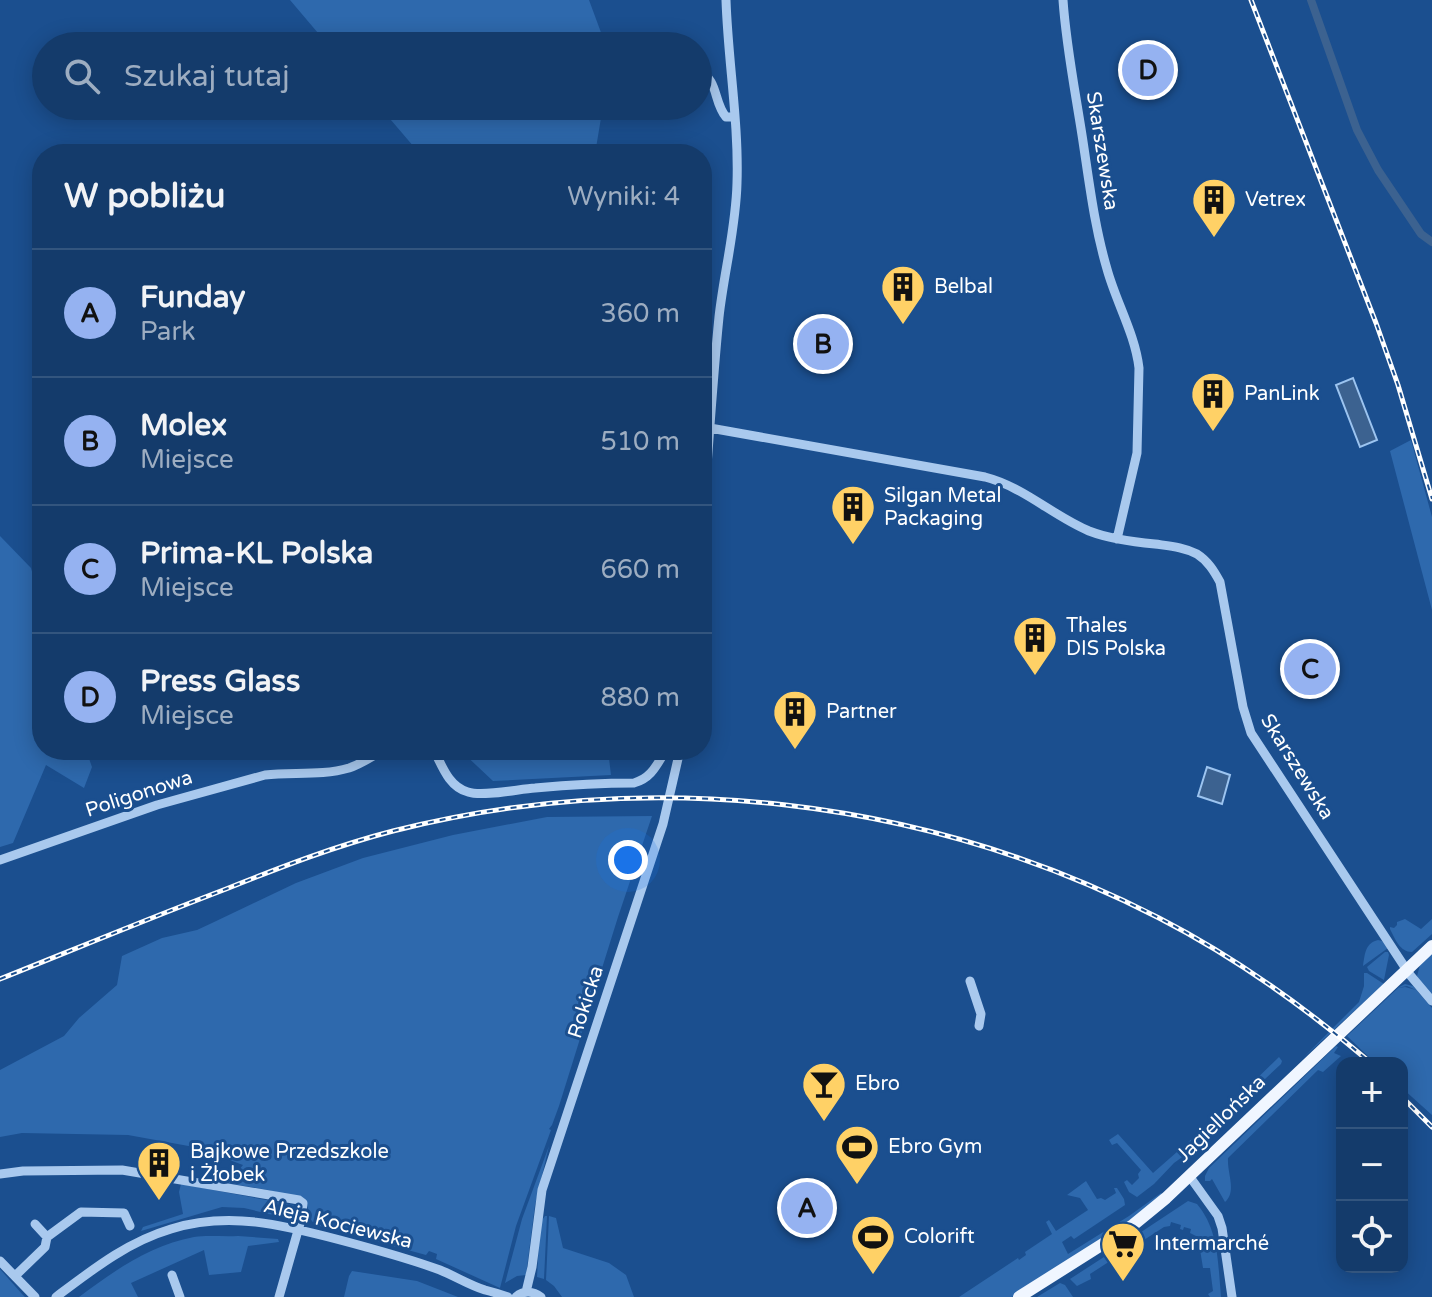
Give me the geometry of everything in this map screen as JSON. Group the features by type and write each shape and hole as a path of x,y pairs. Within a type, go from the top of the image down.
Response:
{"main road":[{"name":"Jagiellońska","path":"1019,1297 1133,1225 1190,1177 1432,946"}],"street":[{"path":"712,403 719,316 736,207 738,172 726,0"},
{"name":"Skarszewska","path":"1063,0 1094,214 1107,271 1139,368 1137,453 1117,539"},
{"path":"712,83 719,109 726,117 734,117"},
{"name":"Skarszewska","path":"712,428 972,473 1012,487 1090,531 1117,539 1184,548 1197,554 1213,569 1222,592 1243,707 1251,733 1416,984 1432,1001"},
{"name":"Poligonowa","path":"0,860 183,798 265,775 335,771 365,760"},
{"path":"439,760 454,784 466,792 478,793 634,783 652,773 660,760"},
{"name":"Rokicka","path":"534,1294 532,1267 542,1190 663,824 678,760"},
{"path":"970,981 981,1014 979,1026"},
{"path":"0,1174 122,1170 299,1200 303,1207 279,1297"},
{"path":"1190,1177 1218,1216 1232,1297"},
{"path":"15,1276 45,1247 47,1237 81,1212 124,1213 130,1226"},
{"name":"Aleja Kociewska","path":"56,1297 123,1249 151,1236 211,1220 238,1219 277,1224 402,1257 508,1297"},
{"path":"35,1224 47,1237"},
{"path":"0,1261 35,1297"},
{"path":"172,1275 180,1297"},
{"name":"Aleja Kociewska","path":"484,1289 494,1297"},
{"path":"516,1297 534,1294"}],"shaded area":[{"path":"290,0 589,0 601,32 317,32"},
{"path":"391,120 601,120 597,144 411,144"},
{"path":"1353,378 1377,440 1360,447 1336,385"},
{"path":"1411,440 1432,517 1432,610 1390,451"},
{"path":"0,536 32,571 32,760 90,760 92,767 84,788 46,765 13,843 0,847"},
{"path":"471,760 609,760 611,775 493,781"},
{"path":"1207,767 1230,775 1222,804 1198,796"},
{"path":"652,816 559,1106 516,1226 500,1288 436,1259 437,1254 429,1251 426,1255 316,1225 311,1220 304,1199 228,1183 243,1165 194,1147 128,1135 22,1133 0,1137 0,1070 64,1036 79,1018 117,985 122,956 162,938 197,930 296,883 363,858 453,835 547,817"},
{"path":"1405,919 1421,929 1432,919 1432,934 1412,952 1401,947 1390,929"},
{"path":"1378,940 1388,948 1363,966 1368,946"},
{"path":"1385,952 1389,955 1384,980 1367,967"},
{"path":"1432,953 1432,996 1417,976 1420,965"},
{"path":"1364,973 1384,984 1303,1058 1359,1002"},
{"path":"1405,984 1413,986 1432,1008 1432,1115 1408,1093 1408,1057 1369,1057 1347,1036 1398,988 1416,990 1407,986 1397,988"},
{"path":"1338,1047 1334,1053 1341,1056 1336,1057 1323,1072 1318,1070 1228,1158 1231,1187 1225,1202 1212,1179 1205,1181 1209,1168"},
{"path":"1279,1057 1281,1064 1251,1092 1245,1090"},
{"path":"1239,1095 1242,1102 1210,1134 1202,1137 1198,1133"},
{"path":"1118,1134 1153,1173 1194,1137 1198,1142 1137,1197 1129,1192 1124,1182 1127,1180 1132,1185 1139,1178 1141,1170 1117,1143 1112,1145 1109,1140"},
{"path":"549,1146 535,1205 526,1275 505,1283 522,1219"},
{"path":"1086,1181 1097,1199 1105,1200 1116,1193 1114,1188 1117,1188 1125,1205 1074,1239 1071,1236 1062,1242 1068,1254 1162,1195 1133,1220 1012,1297 959,1297 1019,1260 1026,1255 1025,1252 1052,1234 1046,1222 1049,1220 1056,1231 1088,1210 1080,1198 1067,1195"},
{"path":"181,1184 293,1205 297,1210 286,1218 244,1208 222,1207 141,1231 143,1227 183,1214 179,1192"},
{"path":"1188,1201 1197,1204 1210,1225 1216,1248 1221,1297 1210,1297 1208,1294 1213,1291 1210,1268 1203,1268 1198,1237 1190,1233 1191,1229 1180,1229 1181,1225 1171,1222 1170,1226 1130,1249 1126,1242"},
{"path":"545,1216 544,1279 537,1277 540,1223"},
{"path":"549,1216 556,1218 563,1248 609,1263 626,1275 634,1297 562,1297 546,1280"},
{"path":"194,1237 278,1239 279,1242 248,1246 241,1272 209,1275 204,1250 131,1283 138,1297 79,1297 119,1269 162,1246"},
{"path":"1124,1244 1129,1250 1124,1257 1121,1254 1090,1274 1091,1279 1077,1286 1070,1279"},
{"path":"0,1269 22,1294 25,1297 0,1297"},
{"path":"352,1271 417,1281 458,1297 344,1297"},
{"path":"1060,1283 1073,1297 1037,1297"}],"waterway":[{"path":"1311,0 1357,130 1378,170 1421,234 1432,242"}],"railway":[{"path":"1251,0 1376,323 1432,499"},
{"path":"0,979 288,865 393,831 490,811 588,800 686,798 784,805 881,820 976,844 1069,877 1159,918 1215,949 1295,1003 1364,1057"},
{"path":"1408,1103 1432,1127"}],"place":[{"name":"Press Glass","path":"1148,70"},
{"name":"Vetrex","path":"1214,239"},
{"name":"Belbal","path":"903,326"},
{"name":"Molex","path":"823,344"},
{"name":"PanLink","path":"1213,433"},
{"name":"Silgan Metal Packaging","path":"853,546"},
{"name":"Prima-KL Polska","path":"1310,669"},
{"name":"Thales DIS Polska","path":"1035,677"},
{"name":"Partner","path":"795,751"},
{"name":"Ebro","path":"824,1123"},
{"name":"Ebro Gym","path":"857,1186"},
{"name":"Bajkowe Przedszkole i Żłobek","path":"159,1202"},
{"name":"Funday","path":"807,1208"},
{"name":"Colorift","path":"873,1276"},
{"name":"Intermarché","path":"1123,1283"}]}
